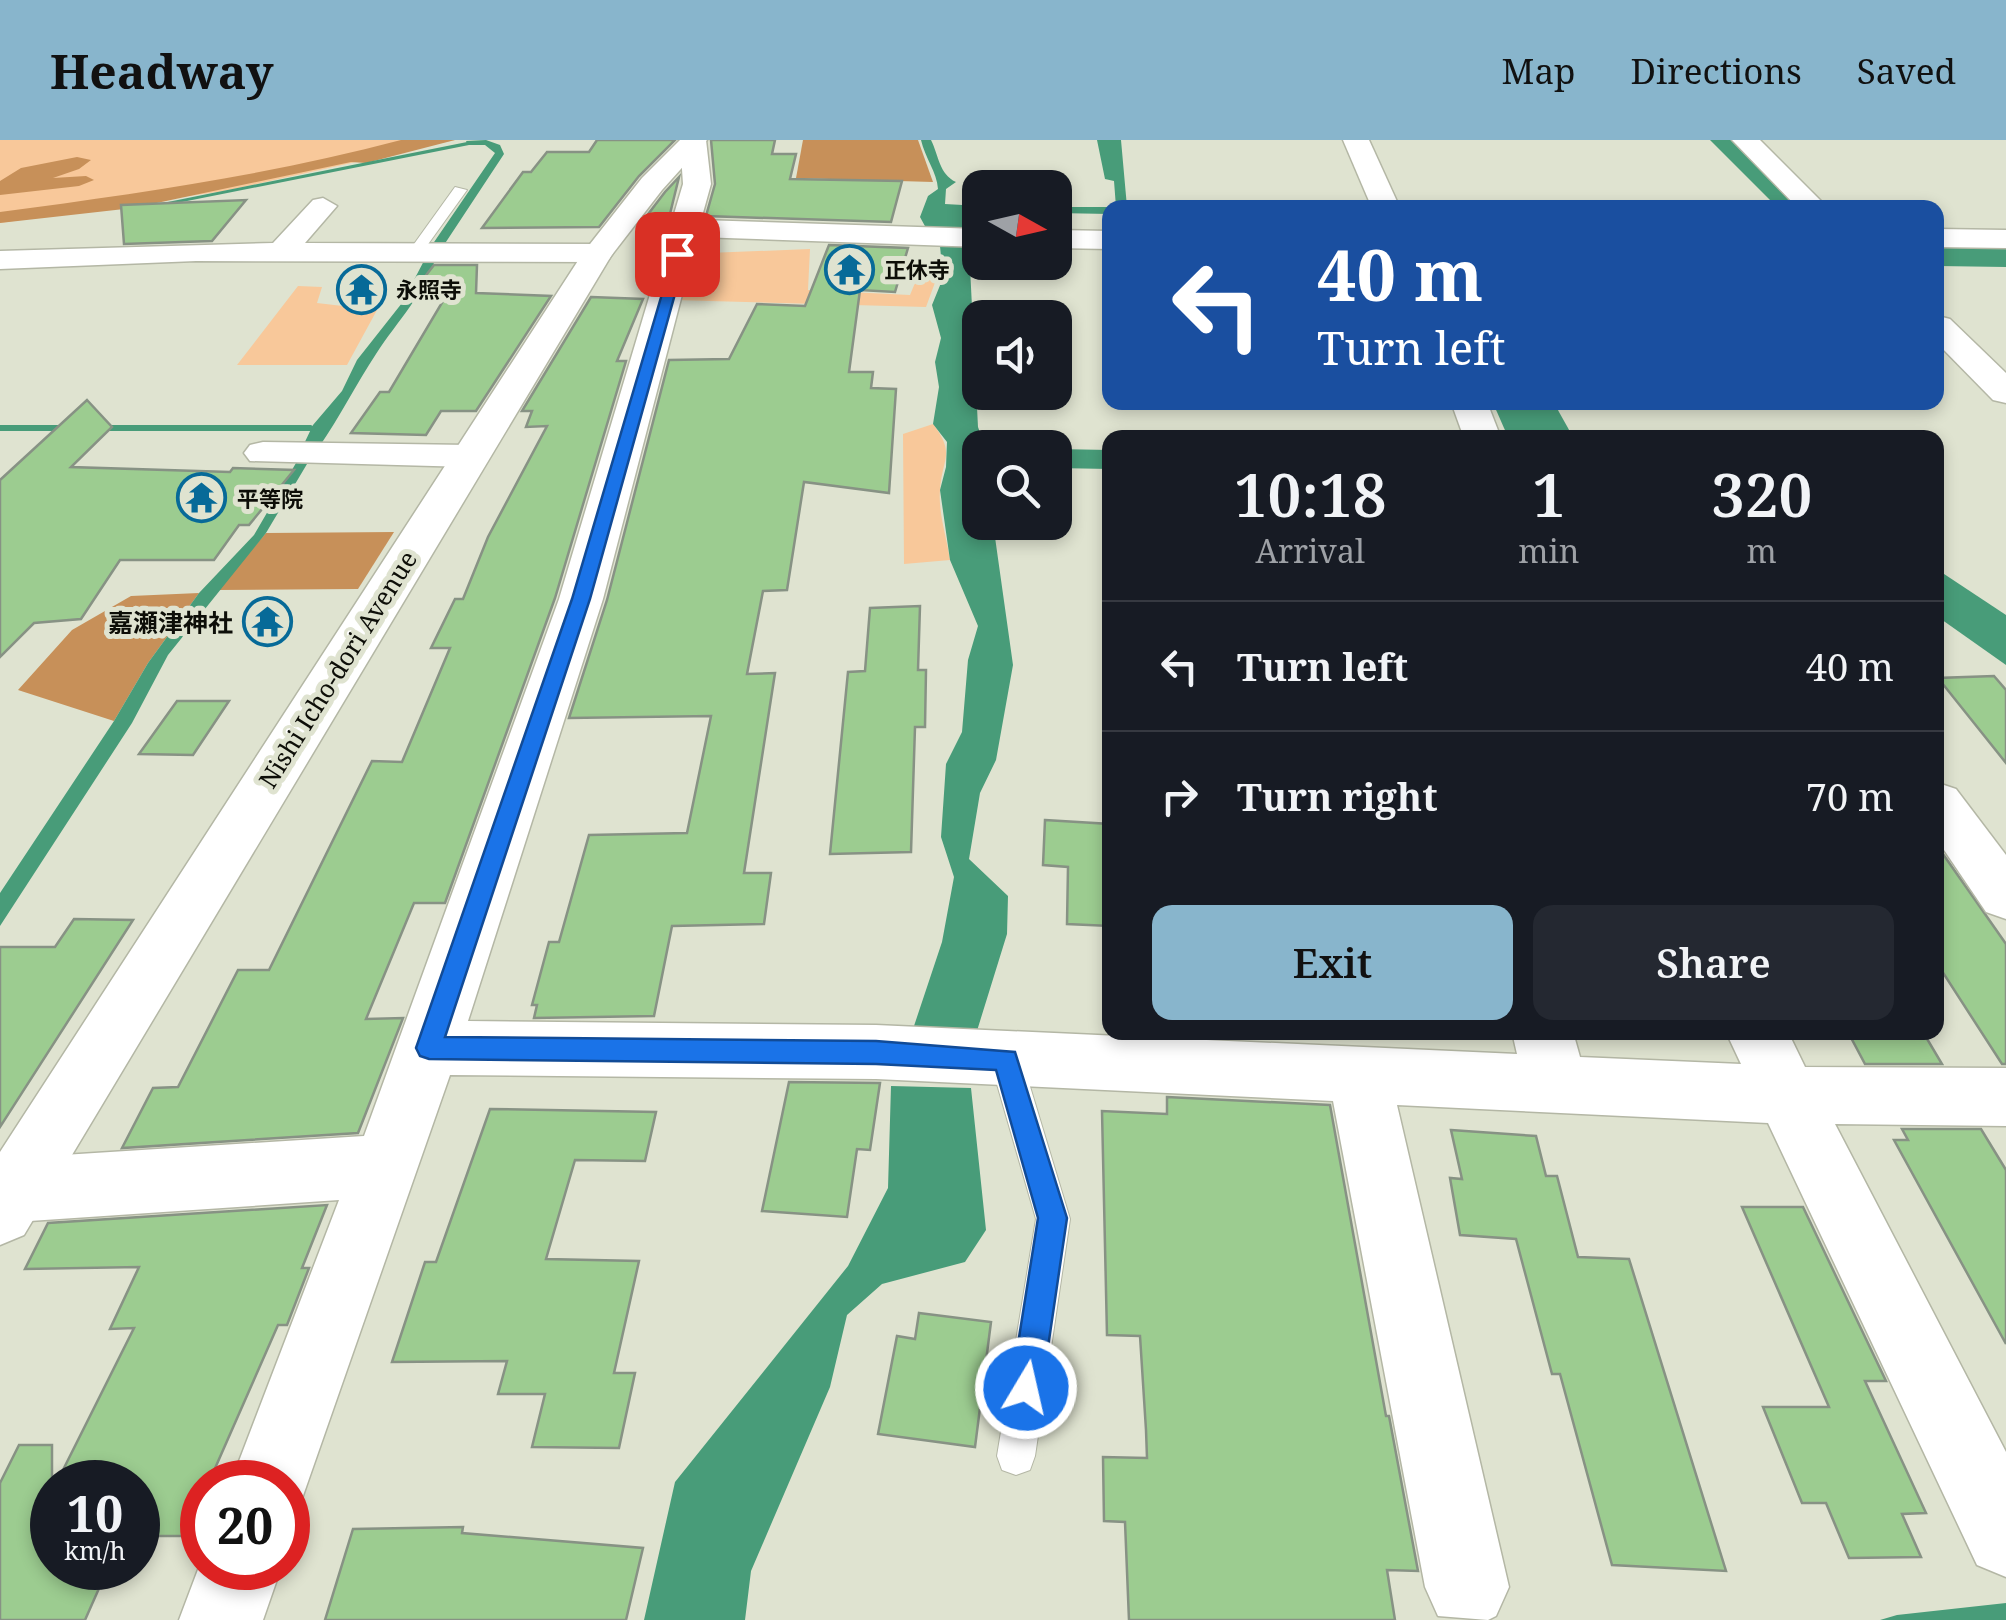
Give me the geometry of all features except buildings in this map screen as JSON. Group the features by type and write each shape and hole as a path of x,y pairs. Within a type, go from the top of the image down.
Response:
{"main road":[{"path":"278,1460 429,1048 581,599 697,184 694,140"},
{"name":"Nishi Icho-dori Avenue","path":"5,1197 598,253 652,184 694,140"},
{"path":"1356,140 1382,200"},
{"path":"1745,140 1806,200"},
{"path":"280,252 323,206"},
{"path":"682,228 962,237"},
{"path":"1944,238 2006,239"},
{"path":"1072,239 1102,240"},
{"path":"0,260 196,252 598,253"},
{"path":"1944,332 2006,392"},
{"path":"263,453 470,456"},
{"path":"1944,810 2006,897"},
{"path":"1760,1040 2006,1536"},
{"path":"429,1048 876,1052 999,1059 1215,1051 1359,1076 1550,1059 1786,1096 2006,1097"},
{"path":"1359,1076 1467,1586"},
{"path":"5,1197 385,1166"},
{"path":"220,1620 232,1590"}],"lane":[{"path":"416,251 460,190"},
{"path":"999,1059 1052,1218 1016,1456"}],"shaded area":[{"path":"0,140 455,140 224,191 0,223"},
{"path":"401,140 455,140 366,163 351,162 133,208 0,223 0,212 252,173"},
{"path":"486,140 500,145 504,154 442,248 430,248 495,153 485,145 468,145 466,141"},
{"path":"803,140 918,140 933,182 796,178"},
{"path":"921,140 931,140 943,169 956,182 946,189 945,204 962,205 962,230 926,228 920,217 928,196 938,189"},
{"path":"1097,140 1121,140 1126,200 1115,200 1114,181 1105,179"},
{"path":"1710,140 1734,140 1796,200 1770,200"},
{"path":"77,157 91,160 53,178 86,176 94,180 79,186 0,195 0,181 21,168"},
{"path":"1072,207 1102,207 1102,214 1072,213"},
{"path":"1944,245 2006,247 2006,267 1944,266"},
{"path":"940,246 962,247 962,280 971,280 972,300 962,300 962,410 977,410 979,430 962,430 962,540 995,540 1013,665 996,760 980,793 969,859 1008,896 1007,934 976,1034 913,1029 942,942 954,877 941,837 946,764 962,732 968,660 978,626 950,560 940,490 947,442 933,424 939,387 935,362 941,338 932,305 943,278"},
{"path":"810,249 808,290 910,295 917,278 937,277 926,307 673,300 683,254"},
{"path":"437,254 418,294 319,447 302,448 313,425 342,391 357,360 402,303 427,255"},
{"path":"298,286 322,287 317,303 377,310 347,365 237,365"},
{"path":"1496,410 1558,410 1569,430 1505,430"},
{"path":"933,424 946,450 940,498 950,560 904,564 903,434"},
{"path":"1072,449 1102,450 1102,469 1072,468"},
{"path":"296,463 307,464 266,533 168,655 132,723 0,926 0,893 148,663 199,593 254,535"},
{"path":"394,532 358,589 217,590 266,533"},
{"path":"1944,574 2006,615 2006,665 1944,621"},
{"path":"199,593 148,663 114,721 18,690 72,630 131,596"},
{"path":"891,1086 971,1088 986,1230 965,1262 882,1284 847,1315 830,1387 751,1571 745,1620 644,1620 675,1482 848,1266 888,1188"},
{"path":"2006,1603 2006,1620 1880,1620 1897,1615"}],"waterway":[{"path":"147,207 467,144"},
{"path":"0,428 311,428"}],"place":[{"name":"正休寺","path":"849,269"},
{"name":"永照寺","path":"361,289"},
{"name":"平等院","path":"202,498"},
{"name":"嘉瀬津神社","path":"268,622"}],"route":[{"path":"677,254 669,294 581,599 429,1048 876,1052 1006,1060 1052,1218 1026,1388"}]}
